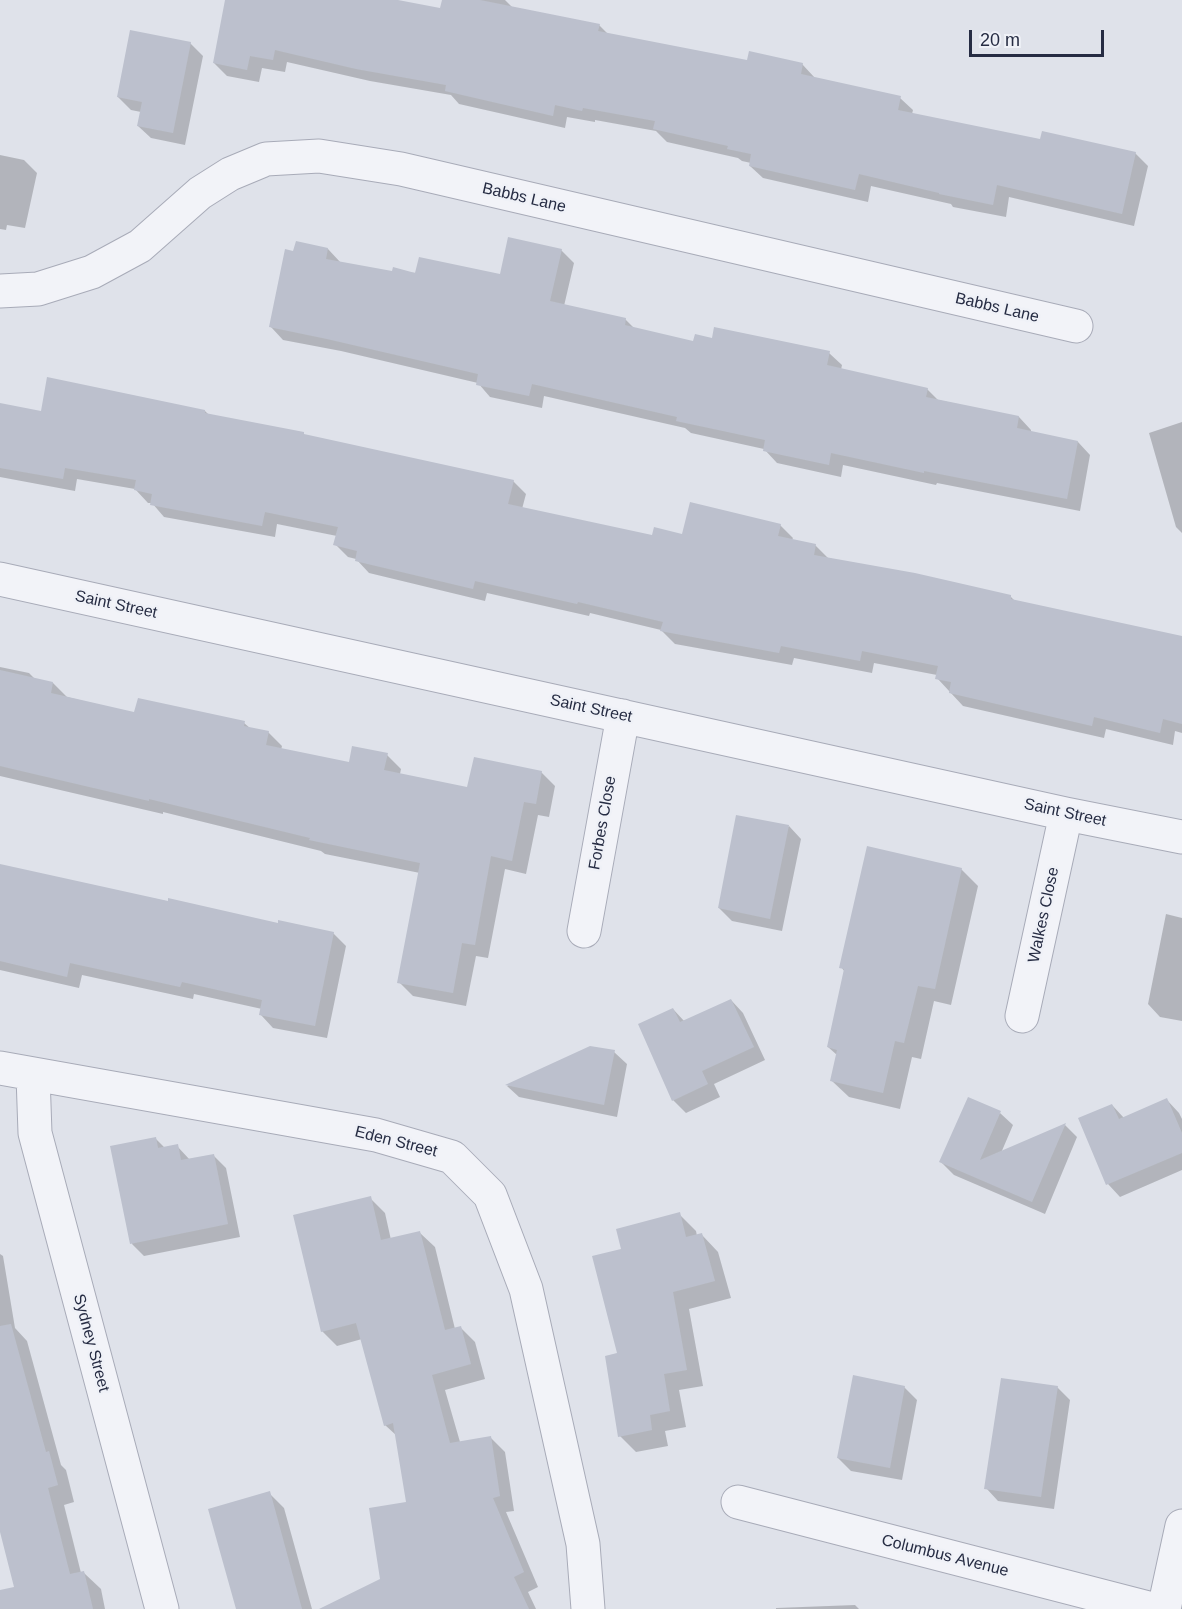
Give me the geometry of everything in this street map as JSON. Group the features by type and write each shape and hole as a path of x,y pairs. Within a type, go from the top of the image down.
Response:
{"street":[{"name":"Babbs Lane","path":"0,291 39,289 92,272 140,246 200,193 230,174 266,159 319,156 400,169 1076,326"},
{"name":"Saint Street","path":"0,579 1066,814 1182,837"},
{"name":"Forbes Close","path":"584,930 623,716"},
{"name":"Walkes Close","path":"1022,1016 1066,814"},
{"name":"Eden Street","path":"0,1068 33,1076 376,1135 452,1157 490,1195 526,1289 583,1544 588,1609"},
{"name":"Sydney Street","path":"33,1076 35,1133 162,1609"},
{"name":"Columbus Avenue","path":"738,1502 1152,1609"},
{"path":"1164,1609 1182,1526"}],"building":[{"path":"225,0 398,0 440,8 442,0 480,0 600,24 598,31 747,60 749,51 803,63 801,74 901,96 898,110 1040,139 1042,131 1136,152 1122,214 997,185 993,205 859,174 855,190 749,166 751,154 727,149 728,146 653,129 655,121 555,105 553,116 445,91 446,85 356,69 275,50 273,60 250,56 247,70 213,63"},
{"path":"130,30 191,42 173,133 137,126 142,102 117,97"},
{"path":"508,237 562,249 550,301 626,318 625,325 693,341 695,334 712,338 714,327 830,351 827,365 928,388 926,397 1019,416 1017,428 1078,441 1067,499 924,471 924,473 831,453 829,465 763,451 765,440 676,421 677,417 532,384 529,396 476,385 478,374 269,327 285,249 293,251 296,241 328,248 326,259 392,271 393,267 415,273 419,257 500,274"},
{"path":"47,377 205,410 205,413 304,432 304,434 514,480 508,504 652,535 654,527 682,534 690,502 781,524 778,536 816,544 814,555 915,573 1011,595 1011,599 1182,636 1182,724 1163,719 1160,733 1094,717 1092,726 949,693 951,682 935,679 938,666 862,651 860,661 781,646 779,653 660,631 663,622 578,602 577,604 475,581 473,589 355,561 357,551 333,545 338,527 265,512 262,526 150,505 152,494 134,490 136,480 65,468 63,479 0,468 0,403 41,411"},
{"path":"0,670 53,682 51,693 134,712 138,698 245,721 244,726 269,731 266,745 349,762 352,746 388,753 384,770 467,787 474,757 542,771 536,804 524,802 512,861 491,856 475,945 462,943 453,993 397,983 420,863 309,840 310,838 149,799 149,801 0,766"},
{"path":"736,815 789,825 770,919 718,908"},
{"path":"867,846 962,868 935,989 918,986 904,1043 895,1041 883,1093 830,1081 837,1050 827,1047 844,969 839,968"},
{"path":"0,864 168,901 168,898 278,923 278,920 334,932 315,1026 259,1015 262,1000 182,982 180,987 70,963 67,977 0,961"},
{"path":"731,999 754,1047 702,1071 708,1084 672,1101 638,1024 673,1008 680,1022"},
{"path":"590,1046 615,1050 604,1105 505,1085"},
{"path":"968,1097 1001,1111 980,1160 1066,1123 1032,1202 939,1162"},
{"path":"1167,1098 1182,1133 1182,1153 1106,1185 1078,1118 1112,1104 1119,1119"},
{"path":"156,1137 158,1148 178,1144 181,1160 214,1154 228,1224 130,1244 110,1146"},
{"path":"371,1196 381,1240 420,1231 445,1330 461,1326 471,1364 432,1375 450,1443 491,1436 500,1496 493,1498 524,1572 514,1577 529,1609 319,1609 380,1579 369,1508 406,1502 393,1423 384,1426 356,1323 321,1332 293,1215"},
{"path":"680,1212 686,1237 702,1233 715,1281 673,1292 687,1370 664,1374 670,1411 650,1415 652,1430 618,1437 605,1356 617,1353 592,1256 621,1249 616,1229"},
{"path":"11,1324 46,1452 49,1451 58,1485 48,1488 70,1574 84,1571 93,1609 0,1609 0,1590 14,1587 0,1532 0,1326"},
{"path":"853,1375 905,1386 890,1468 837,1458"},
{"path":"1001,1378 1058,1386 1041,1497 984,1489"},
{"path":"270,1491 302,1609 236,1609 208,1509"}]}
